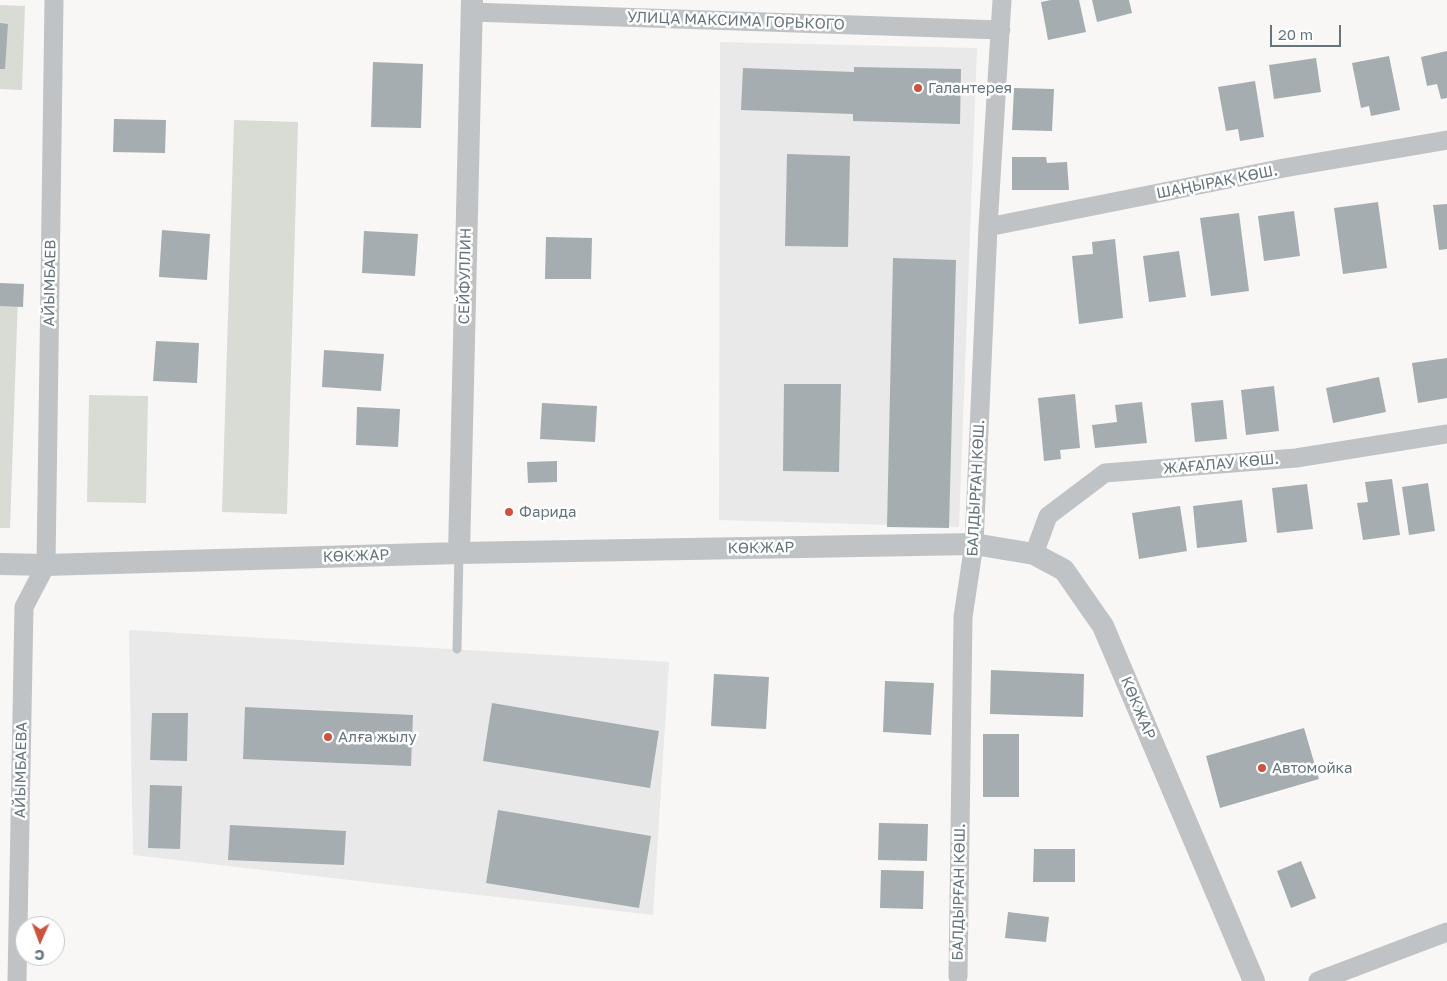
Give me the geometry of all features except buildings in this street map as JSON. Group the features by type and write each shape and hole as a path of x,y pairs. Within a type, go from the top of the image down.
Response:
{"street":[{"name":"АЙЫМБАЕВ","path":"46,566 54,0"},
{"name":"БАЛДЫРҒАН КӨШ.","path":"958,976 963,617 974,544 988,227 1002,0"},
{"name":"УЛИЦА МАКСИМА ГОРЬКОГО","path":"471,6 1001,30"},
{"name":"СЕЙФУЛЛИН","path":"459,552 471,6"},
{"name":"ШАҢЫРАҚ КӨШ.","path":"988,227 1284,168 1447,140"},
{"name":"ЖАҒАЛАУ КӨШ.","path":"1034,554 1048,516 1105,473 1296,458 1447,434"},
{"name":"КӨКЖАР","path":"0,564 46,566 459,552 974,544 1034,554 1064,570 1103,626 1254,981"},
{"name":"АЙЫМБАЕВА","path":"17,981 24,607 46,566"},
{"path":"1318,981 1447,932"}],"lane":[{"path":"457,649 459,552"}],"shaded area":[{"path":"0,5 25,6 22,90 0,89"},
{"path":"720,42 977,48 959,527 719,520"},
{"path":"234,120 298,122 287,514 222,512"},
{"path":"0,295 18,296 10,528 0,528"},
{"path":"89,395 148,396 146,503 87,502"},
{"path":"129,630 669,662 653,915 133,855"}],"place":[{"name":"Галантерея","path":"918,88"},
{"name":"Фарида","path":"509,512"},
{"name":"Алға жылу","path":"328,737"},
{"name":"Автомойка","path":"1262,768"}]}
